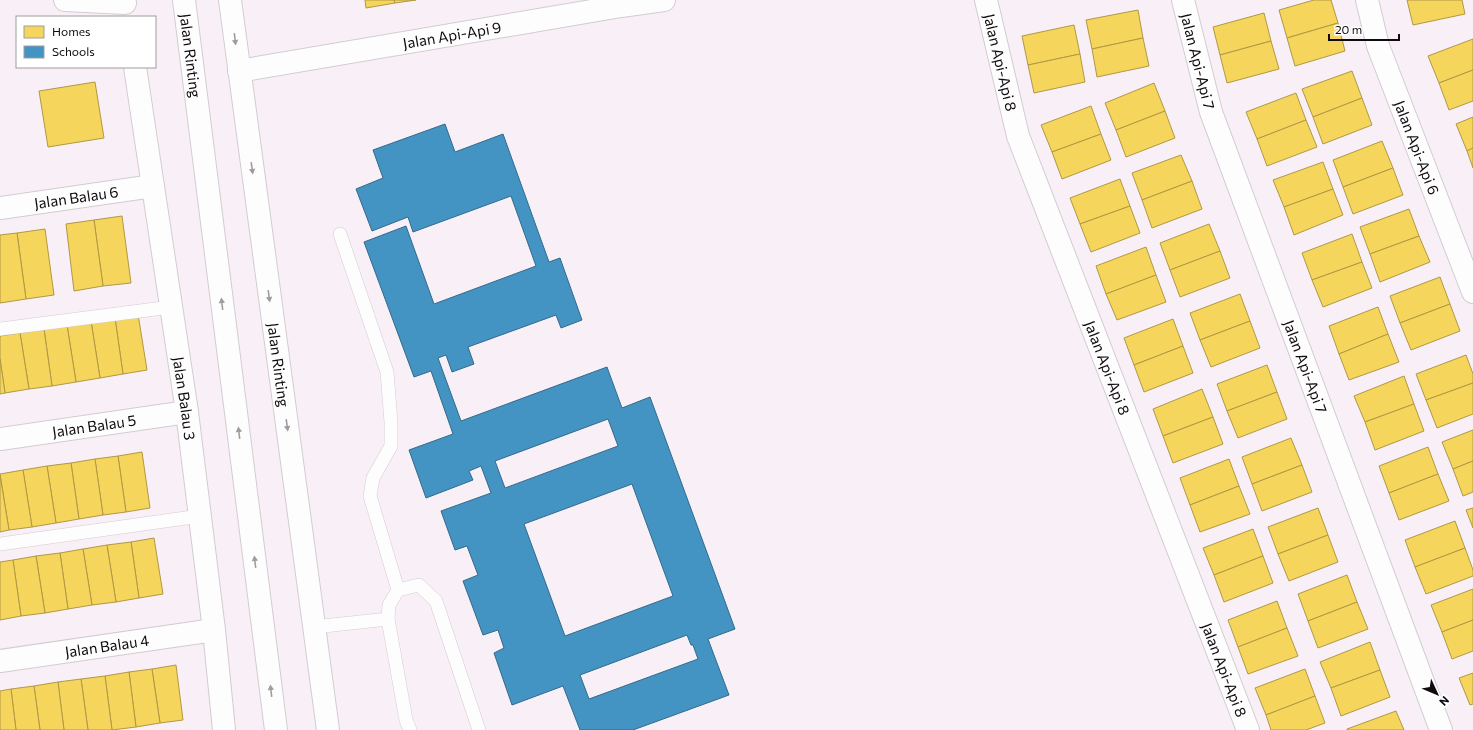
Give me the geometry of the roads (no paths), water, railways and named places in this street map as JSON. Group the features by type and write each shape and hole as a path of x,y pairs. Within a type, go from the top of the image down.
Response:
{"street":[{"path":"65,0 126,7"},
{"name":"Jalan Rinting","path":"184,0 276,730"},
{"name":"Jalan Rinting","path":"230,0 328,730"},
{"name":"Jalan Api-Api 9","path":"239,72 620,3 664,0"},
{"name":"Jalan Api-Api 8","path":"986,0 1018,136 1248,730"},
{"name":"Jalan Api-Api 7","path":"1183,0 1211,112 1441,730"},
{"name":"Jalan Api-Api 6","path":"1367,0 1378,46 1473,292"},
{"name":"Jalan Balau 3","path":"135,68 187,412 214,630 224,730"},
{"name":"Jalan Balau 6","path":"0,208 153,186"},
{"name":"Jalan Balau 5","path":"0,439 187,412"},
{"name":"Jalan Balau 4","path":"0,661 214,630"}],"lane":[{"path":"340,234 387,372 391,422 391,446 373,478 370,496 398,590 389,605 388,619 406,720 410,730"},
{"path":"0,329 171,306"},
{"path":"0,544 200,516"},
{"path":"398,590 419,586 436,601 479,730"},
{"path":"314,627 388,619"}]}
